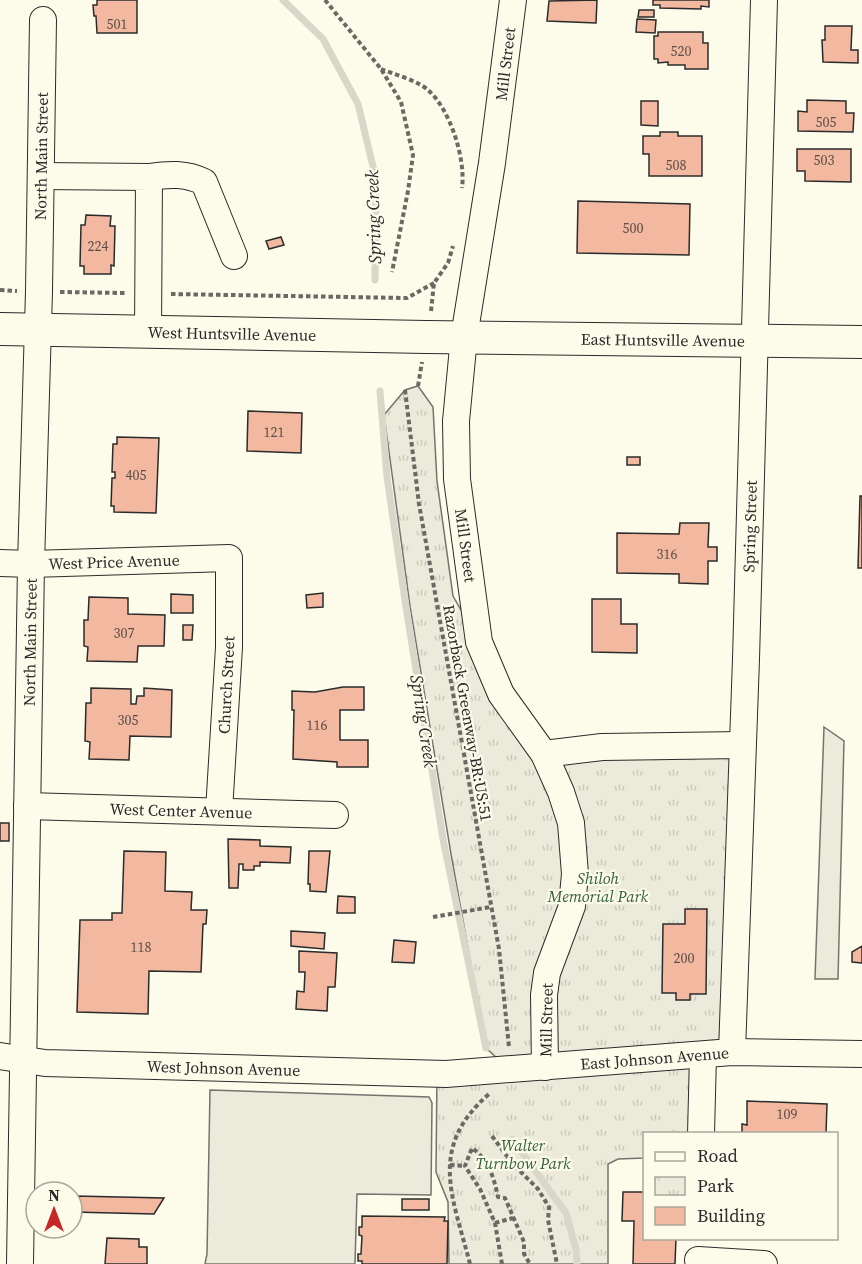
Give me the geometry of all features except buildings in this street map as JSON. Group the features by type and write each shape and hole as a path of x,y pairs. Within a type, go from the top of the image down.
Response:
{"main road":[{"name":"West Huntsville Avenue","path":"0,329 464,337"},
{"name":"East Huntsville Avenue","path":"464,337 862,342"}],"street":[{"name":"Mill Street","path":"513,0 492,163 464,337 456,421 457,479 479,642 501,694 544,754 561,792 571,824 575,874 572,906 548,974 544,995 545,1067"},
{"name":"Spring Street","path":"732,1052 756,341 764,0"},
{"name":"North Main Street","path":"20,1264 11,1058 27,806 44,20"},
{"path":"41,176 149,177 174,174 193,176 204,182 234,256"},
{"path":"147,332 149,177"},
{"name":"West Price Avenue","path":"0,563 229,558"},
{"name":"Church Street","path":"219,811 229,647 229,558"},
{"path":"544,754 602,747 742,745"},
{"name":"West Center Avenue","path":"27,806 335,815"},
{"name":"East Johnson Avenue","path":"446,1074 732,1052 862,1054"},
{"path":"701,1132 703,1055"},
{"name":"West Johnson Avenue","path":"11,1058 45,1063 446,1074"},
{"path":"698,1254 764,1264"}],"path":[{"path":"325,0 381,69 401,102 413,156 392,272"},
{"path":"381,69 427,89 446,112 460,156 463,177 460,199"},
{"path":"0,290 406,298 434,283 448,263 454,241"},
{"path":"418,386 434,283"},
{"name":"Razorback Greenway-BR:US:51","path":"405,390 419,504 499,949 508,1041"},
{"path":"433,917 491,907"},
{"path":"470,1264 449,1180 450,1165 454,1138 483,1099"},
{"path":"492,1136 512,1163 538,1189 549,1208 548,1220 557,1264"},
{"path":"465,1166 472,1148 482,1155 493,1176 498,1197 505,1198 524,1242 524,1254 530,1264"},
{"path":"450,1165 465,1166"},
{"path":"465,1166 480,1189 495,1223 502,1264"},
{"path":"495,1223 513,1218"}],"green space":[{"name":"Shiloh Memorial Park","path":"418,386 433,407 437,481 453,596 544,754 742,745 732,1052 703,1055 701,1132 643,1132 643,1158 618,1159 608,1164 608,1264 449,1264 448,1202 436,1172 437,1073 509,1069 486,1048 410,606 384,415 405,390"}],"shaded area":[{"path":"824,727 844,741 838,979 815,979"},
{"path":"210,1090 429,1097 432,1103 431,1195 357,1194 355,1264 205,1264"}],"waterway":[{"name":"Spring Creek","path":"283,0 323,39 358,104 376,179 375,280"},
{"name":"Spring Creek","path":"380,391 387,477 443,839 486,1048"},
{"name":"Spring Creek","path":"512,1139 566,1213 576,1249 577,1264"}],"park label":[{"name":"Walter Turnbow Park","path":"523,1154"}]}
